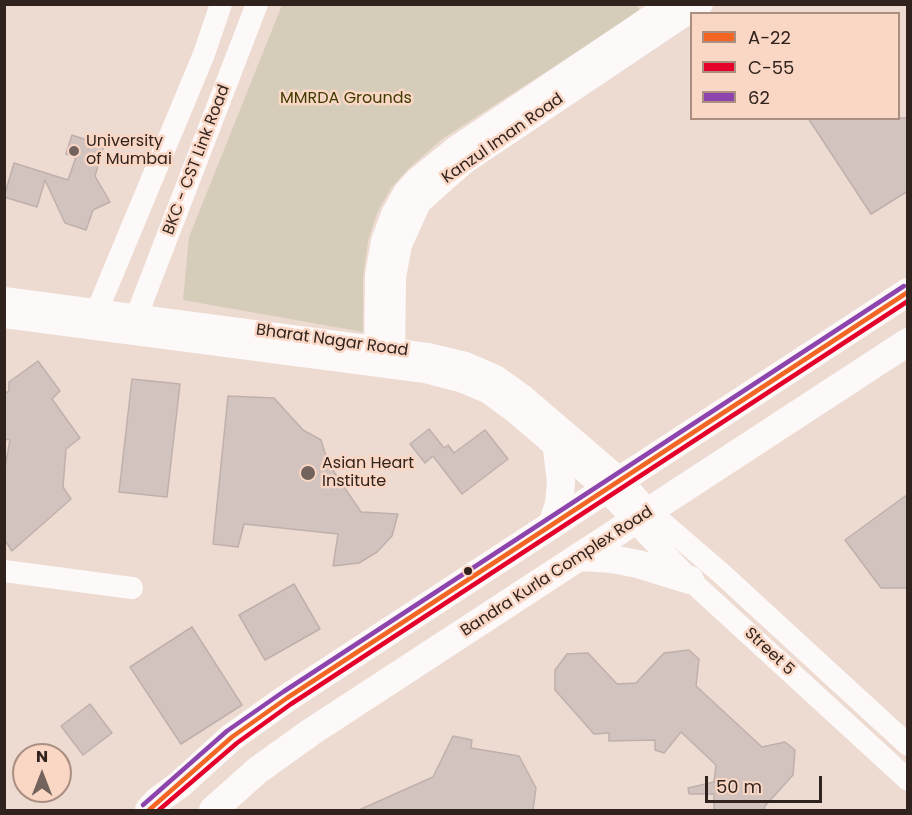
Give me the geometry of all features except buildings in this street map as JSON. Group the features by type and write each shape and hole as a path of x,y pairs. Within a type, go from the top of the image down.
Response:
{"main road":[{"path":"149,810 232,737 285,699 908,292"},
{"name":"Bandra Kurla Complex Road","path":"213,810 258,770 311,732 908,342"},
{"path":"552,525 559,504 561,482 557,449"},
{"path":"579,557 612,559 638,564 690,580"}],"street":[{"name":"BKC - CST Link Road","path":"97,311 204,54 221,4"},
{"name":"Kanzul Iman Road","path":"385,358 376,274 382,241 392,214 405,192 417,178 454,148 668,4"},
{"name":"BKC - CST Link Road","path":"138,315 253,6"},
{"name":"Kanzul Iman Road","path":"385,358 401,245 420,203 465,163 690,12"},
{"name":"Bharat Nagar Road","path":"4,298 138,315 385,358 460,381 487,392 557,449 613,484"},
{"name":"Bharat Nagar Road","path":"4,317 385,358 459,361 496,376 524,396 613,484"},
{"path":"613,484 641,516"},
{"name":"Street 5","path":"641,516 690,580 908,780"},
{"name":"Street 5","path":"641,516 722,574 908,745"},
{"path":"4,571 132,588"}],"green space":[{"name":"MMRDA Grounds","path":"636,4 640,11 442,139 408,169 391,188 377,213 368,241 363,277 363,332 183,300 189,237 282,5"}],"transit line":[{"name":"62","path":"143,805 227,731 283,692 904,286"},
{"name":"A-22","path":"149,810 232,737 287,698 908,292"},
{"name":"C-55","path":"159,810 237,743 291,704 908,301"}],"place":[{"name":"University of Mumbai","path":"74,151"},
{"name":"Asian Heart Institute","path":"308,473"}]}
